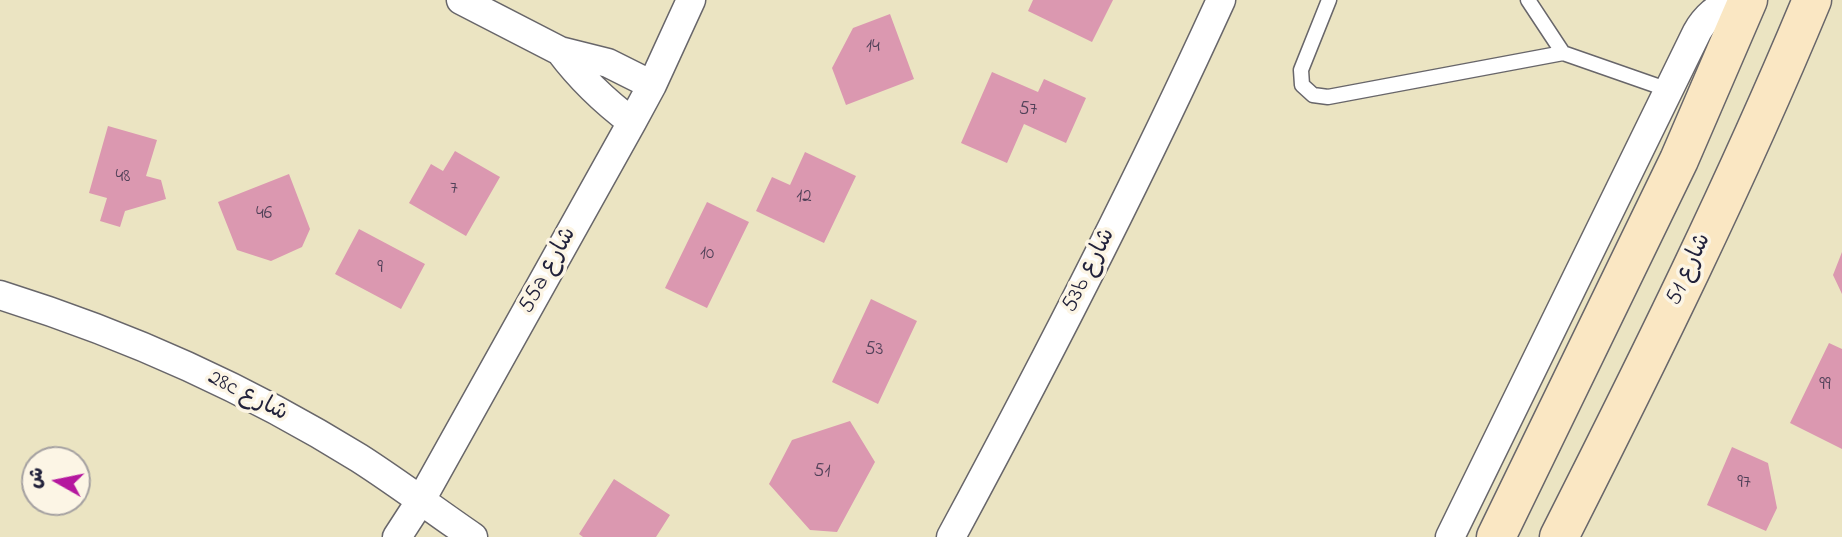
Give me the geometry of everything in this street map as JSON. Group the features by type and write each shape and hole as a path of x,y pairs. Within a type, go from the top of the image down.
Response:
{"street":[{"path":"461,0 560,51 608,63 652,85"},
{"name":"55a شارع","path":"397,537 421,499 652,85 691,0"},
{"name":"53b شارع","path":"951,537 1102,248 1222,0"},
{"path":"1450,537 1703,22 1711,13 1733,0"},
{"path":"1496,537 1679,160 1748,0"},
{"name":"شارع 51","path":"1559,537 1676,299 1812,0"},
{"path":"560,51 575,72 593,90 611,107 632,121"},
{"name":"28c شارع","path":"0,295 87,325 210,377 329,440 421,499 473,537"}],"lane":[{"path":"1329,0 1301,70 1302,85 1313,94 1328,97 1563,53 1669,90"},
{"path":"1528,0 1563,53"}],"building":[{"path":"1033,0 1113,0 1092,42 1028,11"},
{"path":"890,14 914,79 846,105 832,68 853,28"},
{"path":"992,72 1038,92 1044,79 1086,98 1066,143 1024,124 1007,163 961,143"},
{"path":"108,126 157,140 146,176 161,180 166,199 125,211 120,227 100,221 107,198 89,193"},
{"path":"455,151 500,177 466,236 409,203 431,164 443,171"},
{"path":"805,152 856,176 824,243 756,211 772,177 790,185"},
{"path":"289,174 310,229 302,247 271,261 237,250 218,202"},
{"path":"707,202 749,222 707,308 665,288"},
{"path":"359,229 425,264 401,309 335,274"},
{"path":"1842,252 1842,294 1833,275"},
{"path":"871,299 917,321 878,404 832,382"},
{"path":"1829,343 1842,349 1842,449 1790,423"},
{"path":"850,421 875,462 837,532 810,530 769,484 792,440"},
{"path":"1732,447 1768,463 1777,508 1766,531 1707,505"},
{"path":"614,479 670,515 656,537 583,537 579,534"}]}
